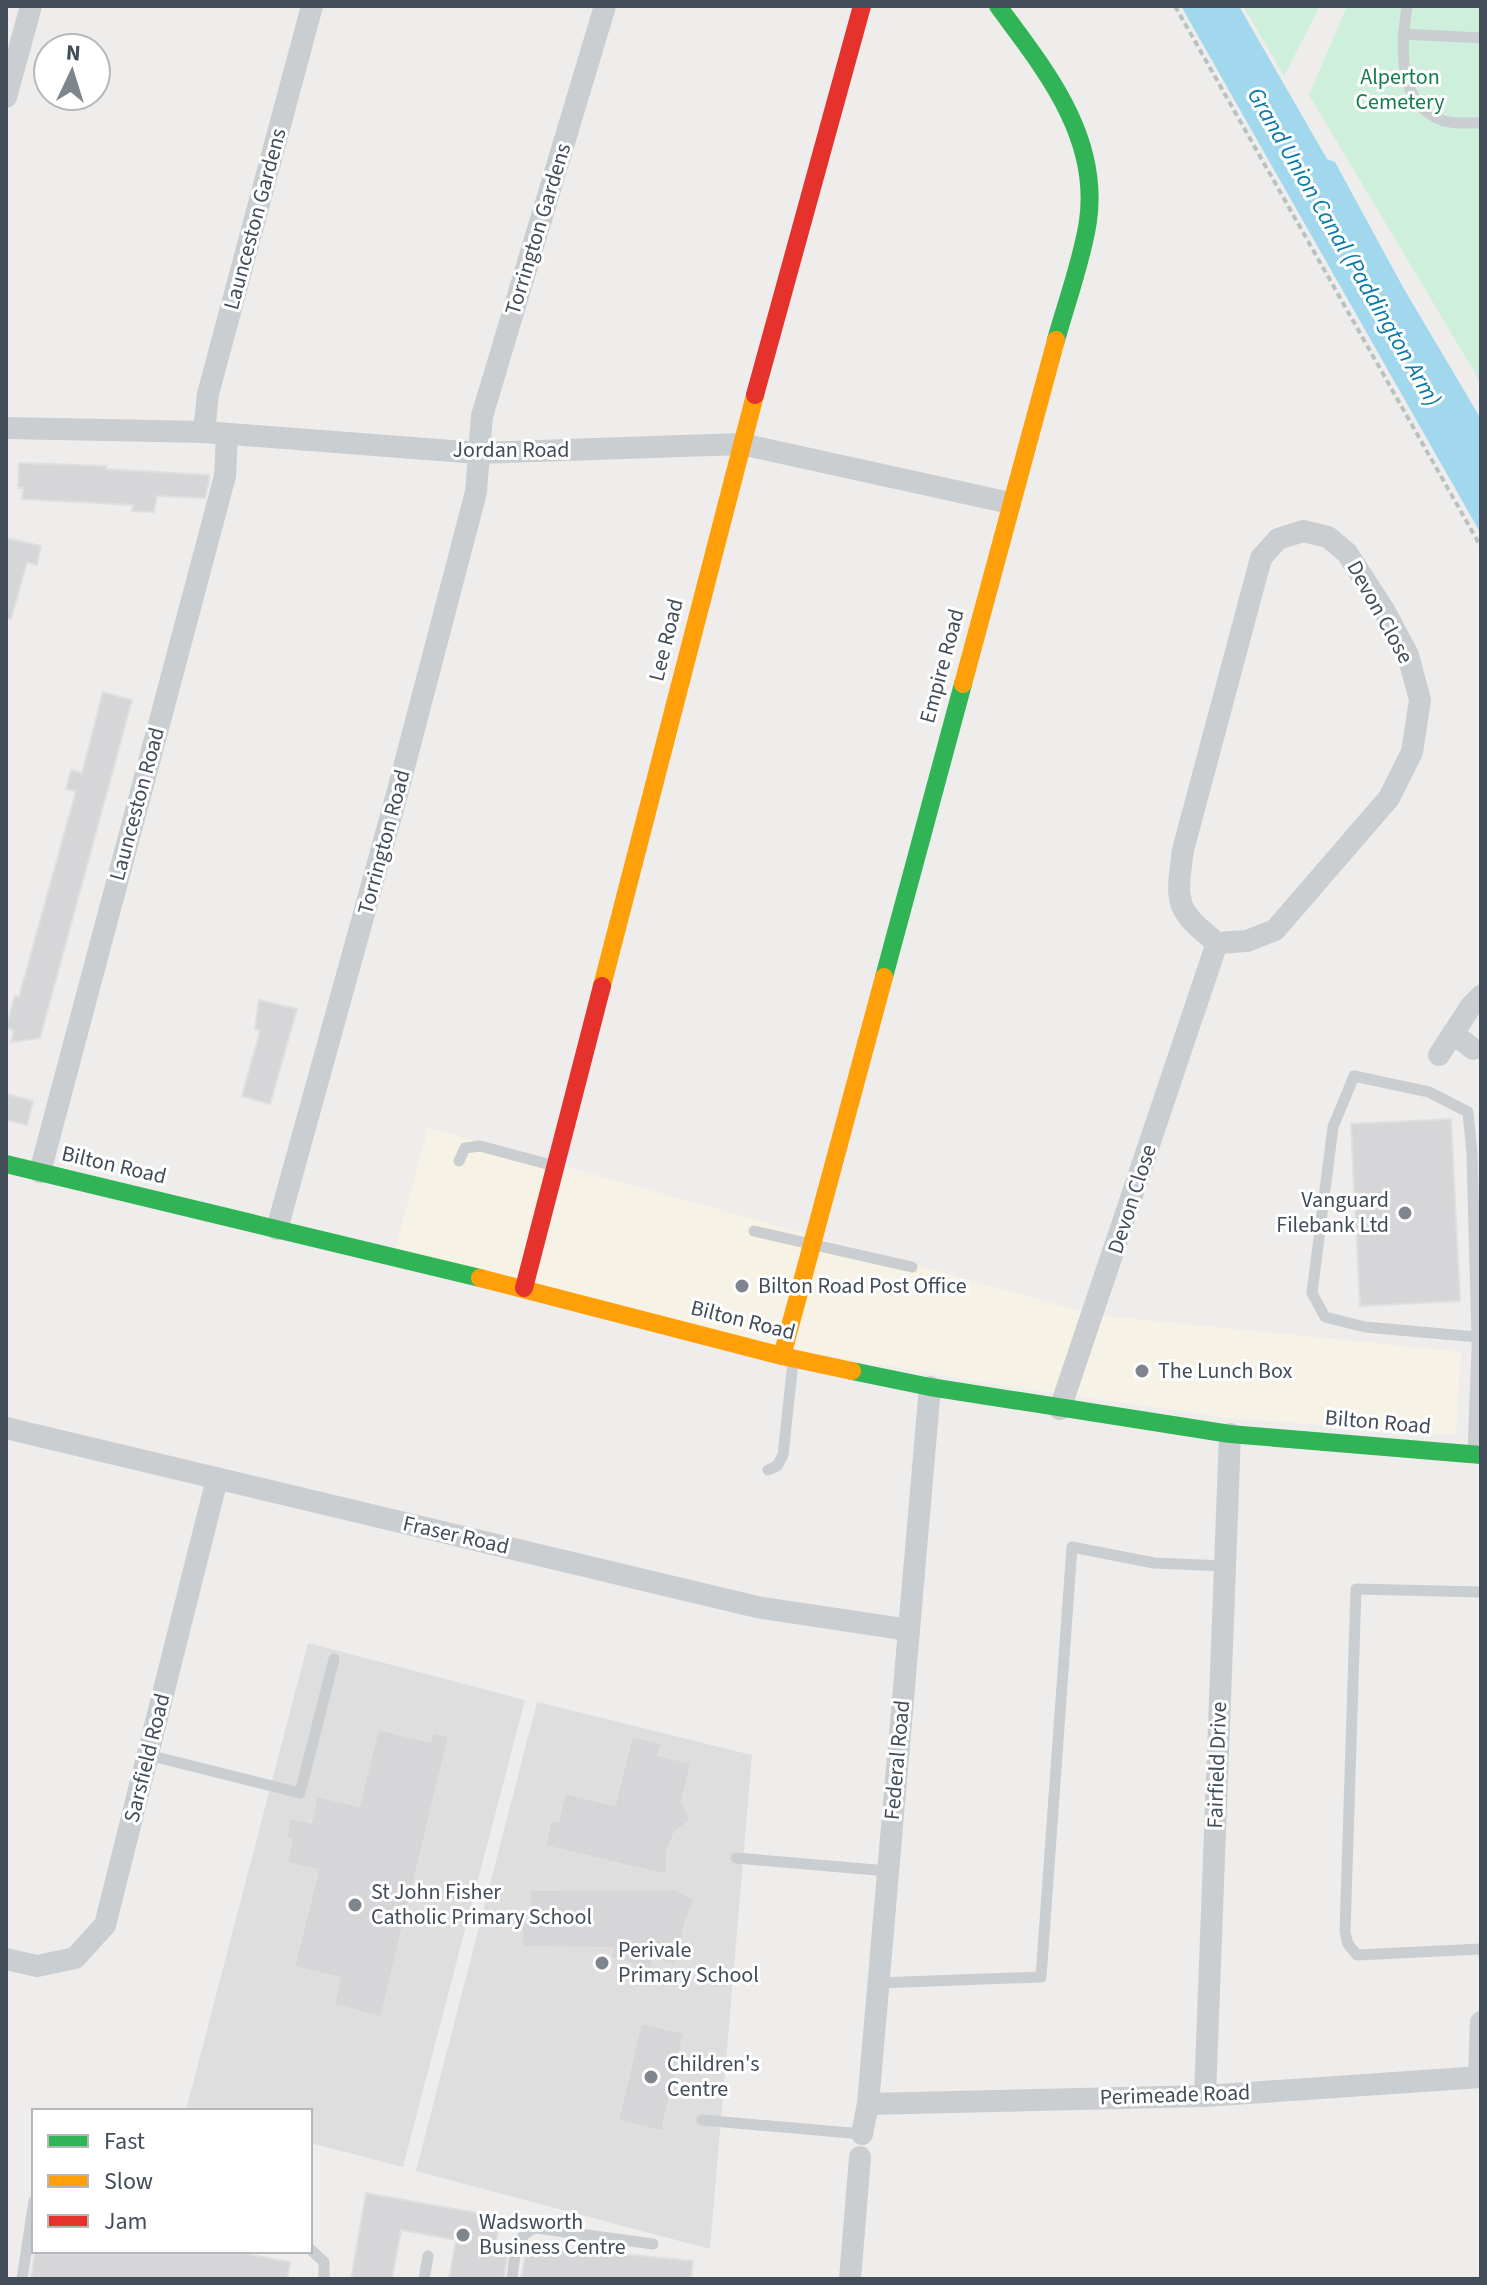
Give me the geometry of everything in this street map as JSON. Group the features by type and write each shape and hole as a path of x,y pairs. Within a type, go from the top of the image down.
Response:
{"street":[{"path":"6,97 31,6"},
{"name":"Launceston Gardens","path":"204,432 208,394 312,6"},
{"name":"Torrington Gardens","path":"478,453 482,416 605,6"},
{"name":"Lee Road","path":"524,1288 741,444 862,6"},
{"name":"Empire Road","path":"788,1357 812,1243 1088,221 1089,168 1075,125 1049,77 998,6"},
{"name":"Jordan Road","path":"6,428 204,432 478,453 741,444 1010,503"},
{"name":"Launceston Road","path":"40,1172 225,476 227,434"},
{"name":"Torrington Road","path":"277,1229 468,523 476,492 478,453"},
{"name":"Devon Close","path":"1303,531 1328,537 1347,553 1384,610 1408,655 1420,700 1412,752 1389,798 1275,930 1247,941 1217,943 1190,922 1177,893 1183,850 1257,572 1261,558 1278,539 1303,531"},
{"name":"Devon Close","path":"1060,1409 1217,943"},
{"path":"1439,1055 1481,996"},
{"path":"1453,1033 1473,1049"},
{"name":"Bilton Road","path":"6,1164 524,1288 788,1357 930,1387 1230,1434 1477,1454"},
{"name":"Federal Road","path":"850,2279 930,1387"},
{"name":"Fraser Road","path":"6,1428 757,1607 909,1630"},
{"name":"Fairfield Drive","path":"1205,2096 1230,1434"},
{"name":"Sarsfield Road","path":"6,1959 37,1966 75,1958 105,1925 217,1479"},
{"path":"1480,2077 1481,2022"},
{"name":"Perimeade Road","path":"868,2104 1205,2096 1480,2077"}],"lane":[{"path":"1407,6 1403,68 1413,95 1425,110 1445,121 1481,123"},
{"path":"1403,34 1481,38"},
{"path":"1477,1337 1365,1327 1325,1317 1312,1293 1333,1127 1354,1076 1429,1092 1468,1112 1477,1337 1477,1454"},
{"path":"459,1161 465,1148 480,1146 555,1166"},
{"path":"754,1231 912,1267"},
{"path":"768,1470 777,1466 783,1455 788,1357"},
{"path":"878,1983 1041,1977 1072,1547 1154,1563 1225,1566"},
{"path":"1481,1592 1356,1589 1345,1932 1348,1944 1357,1955 1481,1949"},
{"path":"148,1755 300,1793 334,1659"},
{"path":"736,1858 888,1871"},
{"path":"702,2120 861,2145"},
{"path":"22,2279 32,2214"},
{"path":"512,2279 521,2237 536,2228 653,2244"},
{"path":"312,2251 324,2262 324,2279"},
{"path":"424,2279 428,2256"}],"path":[{"path":"1175,6 1481,547"}],"shaded area":[{"path":"428,1128 1094,1315 1461,1352 1456,1435 1228,1418 967,1380 773,1346 394,1253"},
{"name":"St John Fisher Catholic Primary School","path":"308,1643 525,1700 403,2167 312,2144 312,2109 186,2109"},
{"name":"Perivale Primary School","path":"537,1702 752,1755 710,2249 416,2171"}],"green space":[{"path":"1243,6 1320,6 1284,76"},
{"name":"Alperton Cemetery","path":"1347,6 1481,6 1481,383 1309,95"}],"water":[{"name":"Grand Union Canal (Paddington Arm)","path":"1181,6 1239,6 1327,159 1335,162 1404,289 1481,419 1481,534"}],"building":[{"path":"19,463 106,466 106,469 209,475 209,482 205,498 157,496 154,512 132,511 133,505 22,499 23,488 18,488"},
{"path":"6,538 41,546 37,565 27,562 11,619 6,618"},
{"path":"103,692 132,700 40,1038 11,1042 14,1031 6,1027 15,996 19,997 76,791 66,789 71,770 82,773"},
{"path":"259,1000 297,1009 270,1104 242,1096 260,1031 255,1029"},
{"path":"6,1094 33,1101 27,1125 6,1120"},
{"name":"Vanguard Filebank Ltd","path":"1451,1119 1460,1301 1360,1306 1351,1124"},
{"path":"378,1729 430,1742 433,1732 449,1736 381,2017 334,2005 340,1978 294,1967 318,1870 287,1863 292,1840 286,1838 290,1818 311,1823 317,1796 359,1806"},
{"path":"632,1736 662,1743 658,1755 691,1763 682,1802 691,1820 675,1832 667,1851 667,1875 545,1846 551,1820 558,1822 565,1793 615,1805"},
{"path":"675,1889 695,1900 686,1920 675,1965 653,1960 651,1969 611,1958 613,1948 522,1947 522,1920 530,1920 530,1890"},
{"name":"Children's Centre","path":"641,2023 684,2033 662,2131 618,2121"},
{"name":"Wadsworth Business Centre","path":"366,2193 500,2217 496,2242 509,2243 504,2279 449,2279 456,2240 401,2230 392,2279 351,2279"},
{"path":"527,2245 693,2261 691,2279 521,2279"},
{"path":"35,2253 241,2253 290,2262 287,2279 31,2279"}],"traffic: fast":[{"path":"998,6 1034,55 1065,106 1086,161 1090,190 1086,235 1056,340"},
{"path":"884,977 963,684"},
{"path":"6,1164 480,1278"},
{"path":"852,1371 930,1387 1230,1434 1481,1455"}],"traffic: slow":[{"path":"963,684 1056,340"},
{"path":"602,986 755,395"},
{"path":"782,1356 884,977"},
{"path":"480,1278 782,1356 852,1371"}],"traffic: jam":[{"path":"755,395 862,6"},
{"path":"524,1288 602,986"}],"place":[{"name":"Vanguard Filebank Ltd","path":"1405,1213"},
{"name":"Bilton Road Post Office","path":"742,1286"},
{"name":"The Lunch Box","path":"1142,1371"},
{"name":"St John Fisher Catholic Primary School","path":"355,1905"},
{"name":"Perivale Primary School","path":"602,1963"},
{"name":"Children's Centre","path":"651,2077"},
{"name":"Wadsworth Business Centre","path":"463,2235"}]}
